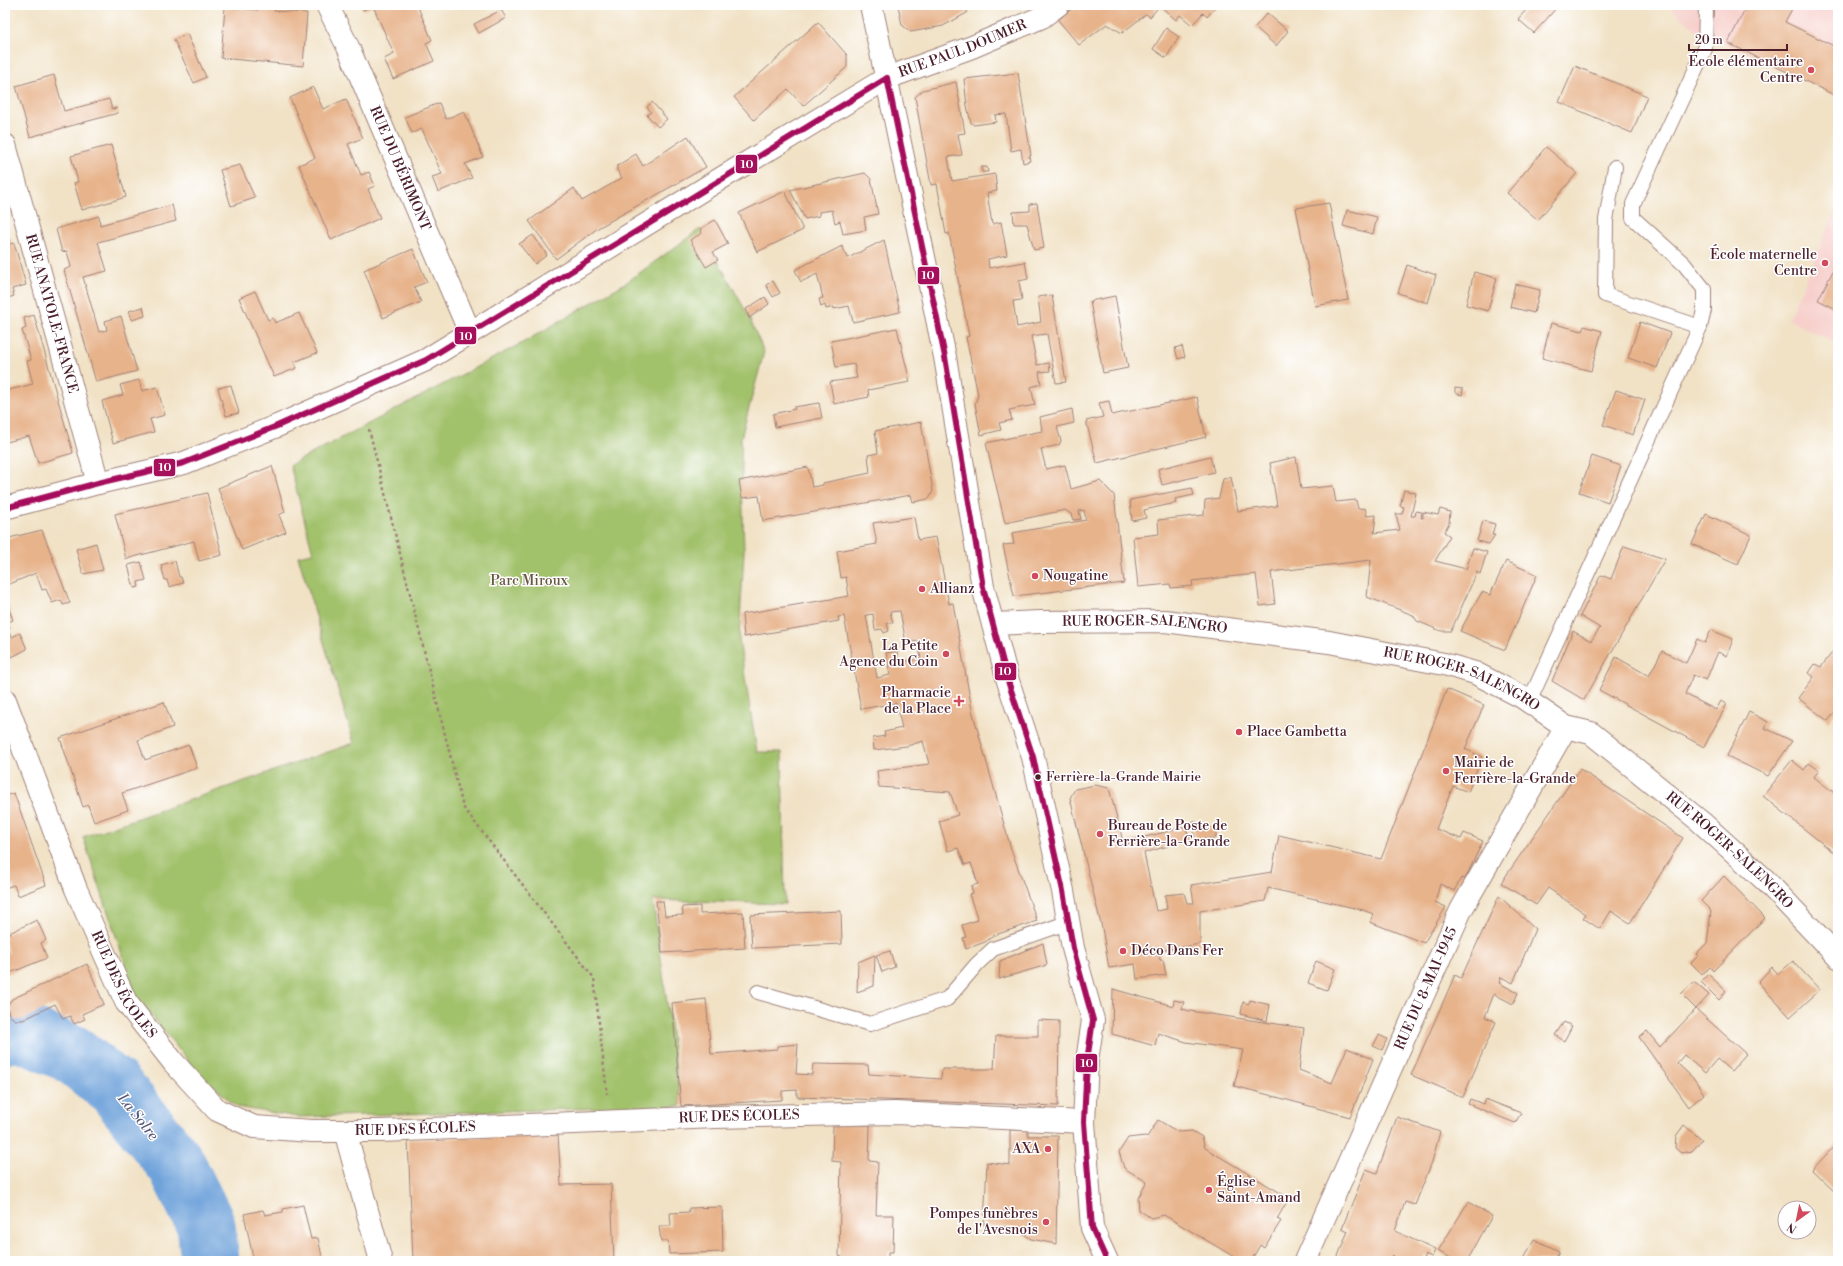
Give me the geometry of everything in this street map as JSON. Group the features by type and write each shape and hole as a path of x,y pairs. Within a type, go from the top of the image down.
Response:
{"street":[{"name":"RUE DU BÉRIMONT","path":"327,5 348,47 470,333"},
{"path":"871,5 945,357 983,587 1008,682 1033,757 1063,891 1073,948 1093,1020 1087,1061 1084,1122 1092,1228 1107,1261"},
{"name":"RUE PAUL DOUMER","path":"5,508 98,482 184,463 277,426 426,360 713,183 887,78 972,47 1042,17 1058,5"},
{"name":"RUE ANATOLE-FRANCE","path":"5,145 98,482"},
{"name":"RUE ROGER-SALENGRO","path":"993,624 1165,621 1329,642 1444,664 1476,673 1529,702 1566,727 1591,733 1701,822 1765,880 1838,957"},
{"name":"RUE DES ÉCOLES","path":"5,700 76,889 126,1002 174,1063 217,1110 254,1127 312,1132 716,1117 895,1113 1084,1122"},
{"name":"RUE DU 8-MAI-1945","path":"1305,1261 1461,910 1566,727"},
{"path":"345,1131 381,1261"}],"lane":[{"path":"1529,702 1700,327 1704,310 1704,289 1684,264 1633,218 1633,204 1705,49 1706,8 1703,5"},
{"path":"1615,168 1606,220 1604,295 1700,327"},
{"path":"758,992 870,1024 947,999 977,964 993,949 1068,922"}],"path":[{"path":"369,429 463,807 594,978 610,1122"}],"shaded area":[{"name":"École élémentaire Centre","path":"1667,5 1838,5 1838,97 1695,29"},
{"name":"École maternelle Centre","path":"1838,206 1838,345 1788,319"}],"green space":[{"name":"Parc Miroux","path":"700,229 748,315 764,352 741,438 744,552 739,640 757,752 782,752 785,904 653,900 681,1106 297,1117 237,1107 197,1072 136,996 83,837 354,743 298,556 313,553 290,465 524,342 627,282"}],"building":[{"path":"258,5 275,5 274,11 307,13 303,66 221,58 225,7 258,10"},
{"path":"361,5 417,5 432,40 426,43 434,61 393,79 384,59 394,54 373,6 363,10"},
{"path":"898,5 966,5 967,13 943,26 911,32 902,25"},
{"path":"1076,5 1152,5 1157,9 1150,17 1146,14 1122,33 1107,24 1079,45 1058,20"},
{"path":"1159,5 1217,5 1207,17 1203,13 1192,25 1180,15 1176,20"},
{"path":"1521,5 1559,5 1534,33 1518,19 1526,10"},
{"name":"École élémentaire Centre","path":"1747,5 1794,5 1785,22 1838,48 1838,97 1728,43"},
{"path":"501,10 506,18 479,33 474,24"},
{"path":"1267,13 1288,31 1276,46 1255,27"},
{"path":"818,22 847,55 847,67 803,106 788,89 754,120 734,97"},
{"path":"1166,28 1179,37 1166,58 1153,49"},
{"path":"187,34 206,77 194,83 174,40"},
{"path":"1575,66 1647,96 1632,133 1559,102"},
{"path":"1018,73 1031,156 1029,156 1030,161 1023,163 1021,149 1011,151 1006,114 995,115 996,122 974,125 971,123 967,106 964,79"},
{"path":"54,75 64,111 109,99 112,109 117,108 118,113 30,137 16,86"},
{"path":"956,82 965,133 958,134 962,155 948,157 952,181 995,174 997,191 987,193 992,224 1001,222 1007,255 988,259 989,268 1025,262 1028,279 1019,281 1022,300 1013,301 1017,327 1041,322 1038,297 1052,295 1066,382 1056,383 1047,334 1031,336 1037,365 1049,363 1050,371 1039,372 1041,384 1031,387 1035,405 1009,410 1012,420 999,423 1001,430 981,435 975,404 978,395 966,337 969,336 949,233 946,234 937,184 931,185 915,97 923,90"},
{"path":"313,87 323,109 346,99 363,138 348,144 361,175 369,172 375,186 368,189 380,218 331,240 299,165 315,158 290,98"},
{"path":"652,102 667,119 658,127 647,115 651,112 647,107"},
{"path":"439,103 446,119 464,111 483,157 465,164 472,178 438,192 432,177 442,174 422,129 412,133 405,117"},
{"path":"688,136 706,167 598,228 556,259 529,221 574,188 582,201 622,178 617,170 617,166 636,154 643,166"},
{"path":"111,145 126,197 82,210 74,183 78,182 71,156"},
{"path":"1546,147 1577,173 1538,220 1507,193"},
{"path":"240,165 255,198 231,206 220,170"},
{"path":"981,167 987,167 988,172 982,172"},
{"path":"865,173 871,179 878,214 864,217 866,230 843,234 840,221 835,223 832,210 819,212 819,216 805,219 790,190"},
{"path":"785,191 803,230 757,252 739,213"},
{"path":"1037,203 1044,248 1034,250 1027,224 1014,224 1013,212 1030,211 1030,204"},
{"path":"1329,203 1348,300 1315,306 1296,208"},
{"path":"172,205 176,221 98,242 107,271 83,277 99,332 107,330 105,321 121,316 137,371 96,382 64,270 71,267 67,251 62,252 56,229 99,216 100,225"},
{"path":"1347,210 1377,217 1373,234 1343,226"},
{"path":"715,220 728,244 713,252 718,260 706,267 690,240 702,233 700,229"},
{"path":"5,226 10,242 5,243"},
{"path":"533,235 547,255 535,264 519,244"},
{"path":"884,240 900,312 853,322 849,306 834,309 834,307 826,309 825,305 821,307 819,299 823,298 817,274 801,282 795,270 842,246 848,258"},
{"path":"14,243 26,285 12,289 14,296 5,299 5,245"},
{"path":"413,249 427,282 414,287 421,302 383,318 364,270"},
{"path":"1838,261 1838,310 1818,300"},
{"path":"1407,265 1436,275 1428,303 1398,293"},
{"path":"1474,272 1497,278 1488,311 1466,305"},
{"path":"773,281 780,293 773,297 766,285"},
{"path":"1515,284 1540,290 1534,313 1510,307"},
{"path":"255,291 268,320 273,318 275,323 299,313 317,353 294,362 297,368 274,377 239,298"},
{"path":"1115,296 1128,368 1103,373 1090,301"},
{"path":"765,297 769,304 749,318 746,309"},
{"path":"143,307 145,316 132,320 129,311"},
{"path":"34,315 73,453 38,463 29,436 7,442 5,434 5,391 33,384 27,361 31,360 22,330 26,328 24,318"},
{"path":"1640,322 1670,333 1657,368 1628,358"},
{"path":"1551,323 1582,331 1584,326 1602,331 1591,371 1542,358"},
{"path":"897,328 910,382 868,390 869,397 834,404 830,382 857,378 854,364 836,367 831,341"},
{"path":"1182,346 1185,357 1178,359 1175,348"},
{"path":"139,380 142,391 157,387 165,415 150,419 154,432 113,443 102,401 123,395 120,385"},
{"path":"231,385 239,413 226,416 218,388"},
{"path":"1455,388 1463,389 1462,395 1455,393"},
{"path":"1616,390 1645,400 1633,435 1603,425"},
{"path":"1197,397 1206,437 1097,463 1086,421 1103,417 1099,403 1109,401 1112,415"},
{"path":"819,403 822,418 775,427 773,414 795,409 794,407"},
{"path":"1072,409 1074,423 1057,427 1061,441 1059,445 1041,449 1046,469 1065,465 1071,489 1100,481 1114,495 1124,583 1014,596 1003,545 1014,544 1012,533 1086,520 1084,510 1079,511 1081,519 1073,520 1071,514 1065,510 1005,523 986,443 1042,431 1040,417"},
{"path":"921,422 933,491 929,499 913,502 911,495 763,521 759,496 742,498 739,481 808,467 812,487 823,485 823,483 870,473 868,455 878,453 875,431"},
{"path":"1210,456 1214,472 1162,485 1158,469"},
{"path":"1592,456 1621,466 1608,502 1579,492"},
{"path":"1296,457 1301,489 1333,486 1336,502 1356,500 1358,509 1365,508 1367,516 1376,515 1374,533 1400,530 1396,514 1402,514 1404,507 1400,506 1404,490 1416,493 1411,516 1415,516 1416,511 1422,512 1421,518 1423,518 1423,512 1438,515 1440,509 1450,512 1449,523 1444,532 1450,536 1435,561 1466,569 1473,548 1487,552 1480,574 1477,572 1451,631 1441,631 1417,621 1413,615 1367,597 1371,560 1271,572 1275,604 1260,606 1256,574 1192,581 1193,586 1171,588 1170,584 1138,587 1133,537 1159,534 1158,520 1204,515 1205,500 1219,498 1223,479 1231,477 1238,511 1277,506 1270,463"},
{"path":"272,466 285,512 279,515 286,532 242,550 218,488"},
{"path":"1192,488 1194,495 1175,499 1176,503 1144,510 1146,518 1132,521 1130,500"},
{"path":"207,493 222,555 199,561 194,541 126,559 115,514"},
{"path":"1706,514 1751,535 1738,564 1692,544"},
{"path":"914,517 918,540 936,537 949,604 953,603 972,710 1011,849 1037,921 995,935 985,942 966,949 963,938 966,937 962,925 978,920 969,894 973,893 971,886 978,884 971,863 965,865 958,848 948,851 939,821 958,815 950,792 879,787 877,771 929,764 923,741 907,746 874,750 873,738 885,736 884,732 902,728 896,703 861,709 844,616 838,617 839,621 744,637 742,614 849,596 846,577 841,578 837,551 877,544 873,523","holes":["900,611 906,643 918,641 921,659 906,661 906,664 899,666 897,651 886,653 890,675 877,678 866,615 873,614 875,630 882,629 884,633 889,631 887,623 893,623 890,612"]},
{"path":"1483,521 1495,524 1492,535 1495,535 1489,544 1477,541"},
{"path":"42,530 70,603 63,605 61,600 52,603 46,589 42,590 36,573 5,586 5,539"},
{"path":"96,543 103,570 83,574 76,549"},
{"path":"1624,546 1665,559 1584,700 1552,681 1573,631 1591,641 1600,628 1580,616 1601,575 1611,579"},
{"path":"175,561 179,577 181,577 183,583 169,587 167,580 165,580 161,565"},
{"path":"1506,561 1537,575 1505,650 1460,631 1482,592 1490,595"},
{"path":"141,562 146,580 138,582 139,587 134,588 128,565"},
{"path":"5,598 13,620 8,622 10,628 5,630"},
{"path":"1711,630 1733,639 1727,656 1718,652 1706,680 1693,675 1685,694 1716,710 1721,701 1727,704 1704,747 1599,690 1616,657 1649,676 1662,651 1686,663 1697,639 1705,643"},
{"path":"9,633 12,637 20,633 27,649 12,657 5,642 5,635"},
{"path":"1838,645 1838,708 1828,721 1798,698 1814,677 1809,673 1815,664 1821,667"},
{"path":"1447,689 1484,705 1465,749 1482,757 1468,792 1453,786 1436,829 1461,839 1464,833 1483,841 1465,879 1461,878 1454,891 1440,884 1435,902 1446,907 1424,943 1370,922 1373,914 1363,910 1268,888 1265,901 1200,911 1200,944 1159,951 1160,960 1163,960 1166,975 1137,979 1135,964 1109,968 1102,928 1070,798 1075,789 1095,785 1109,788 1124,845 1129,844 1128,841 1186,827 1189,840 1144,853 1156,911 1167,909 1165,895 1184,893 1187,903 1194,903 1191,885 1272,872 1279,835 1381,859"},
{"path":"164,702 173,727 138,740 145,760 189,745 197,768 122,793 128,810 94,822 88,805 83,807 60,738"},
{"path":"1749,712 1768,722 1765,728 1792,741 1768,776 1727,756"},
{"path":"1792,760 1804,770 1809,763 1819,770 1814,777 1838,796 1838,856 1763,796"},
{"path":"1580,769 1683,838 1630,923 1611,911 1600,929 1583,918 1586,914 1548,888 1536,905 1501,883"},
{"path":"14,793 46,885 18,896 14,885 5,888 5,796"},
{"path":"1193,821 1216,829 1216,838 1195,840"},
{"path":"1724,876 1765,918 1713,971 1710,967 1702,974 1691,963 1698,956 1696,954 1707,943 1711,911 1701,901"},
{"path":"1499,896 1535,929 1513,983 1501,977 1499,983 1518,993 1513,1004 1494,994 1485,1017 1496,1022 1463,1097 1411,1075 1455,975 1461,978"},
{"path":"656,901 663,901 665,916 683,915 682,907 700,906 700,914 743,912 745,948 662,953"},
{"path":"841,911 842,944 752,948 750,915"},
{"path":"37,920 46,940 41,943 47,958 5,975 5,955 9,953 5,942 5,935"},
{"path":"1043,943 1047,965 999,979 1000,961"},
{"path":"890,951 895,967 882,972 876,955"},
{"path":"875,955 874,986 857,992 858,962"},
{"path":"1316,961 1335,969 1327,990 1308,983"},
{"path":"1793,961 1820,990 1790,1017 1758,982 1772,967 1778,974"},
{"path":"87,964 104,1004 82,1014 85,1019 74,1024 70,1016 63,1019 55,1004 23,1020 15,1020 9,1015 7,1006 12,999"},
{"path":"1708,974 1726,991 1719,1000 1701,982"},
{"path":"1694,982 1709,995 1696,1009 1681,994"},
{"path":"1113,989 1173,1006 1174,1000 1184,1002 1182,1009 1190,1011 1304,1028 1299,1070 1332,1083 1347,1048 1373,1059 1350,1117 1234,1086 1243,1050 1186,1042 1158,1033 1155,1046 1112,1034"},
{"path":"706,999 711,1054 777,1049 777,1046 798,1044 796,1074 812,1075 813,1064 868,1065 869,1074 941,1079 942,1069 994,1069 996,1036 1038,1036 1038,1020 1059,1021 1058,1106 797,1097 797,1090 782,1091 782,1100 681,1106 672,1003"},
{"path":"1250,1000 1270,1005 1267,1021 1241,1014 1243,1002 1249,1004"},
{"path":"1696,1009 1746,1054 1731,1071 1717,1059 1705,1073 1684,1055 1677,1063 1695,1080 1704,1094 1689,1107 1639,1037 1647,1031 1660,1047"},
{"path":"1564,1022 1572,1026 1564,1041 1555,1035"},
{"path":"1379,1035 1387,1039 1382,1050 1373,1046"},
{"path":"1470,1099 1483,1104 1485,1099 1521,1113 1515,1123 1468,1104"},
{"path":"1397,1117 1440,1132 1432,1162 1415,1205 1405,1202 1395,1231 1435,1250 1432,1257 1425,1254 1422,1261 1404,1261 1392,1256 1390,1261 1336,1261 1348,1231 1342,1228 1366,1169 1377,1173"},
{"name":"Église Saint-Amand","path":"1158,1120 1178,1132 1192,1131 1202,1137 1205,1148 1289,1198 1277,1219 1281,1221 1264,1248 1260,1245 1251,1261 1241,1261 1164,1215 1151,1218 1139,1210 1138,1198 1147,1182 1124,1168 1119,1152 1128,1138 1147,1137"},
{"path":"833,1125 870,1125 869,1161 878,1162 876,1215 894,1215 893,1252 888,1252 888,1261 852,1261 839,1256 841,1162 832,1161"},
{"path":"1684,1125 1702,1140 1692,1151 1681,1153 1675,1148 1676,1136"},
{"path":"1010,1130 1028,1130 1028,1136 1058,1136 1056,1244 1031,1239 1015,1228 984,1225 987,1162 1010,1165"},
{"path":"558,1134 561,1185 611,1184 614,1261 413,1261 408,1140"},
{"path":"1838,1142 1838,1195 1812,1170"},
{"path":"1468,1202 1492,1216 1467,1261 1456,1261 1438,1251"},
{"path":"303,1205 311,1239 318,1238 323,1261 240,1261 253,1258 244,1214 263,1210 265,1215 283,1212 283,1209"},
{"path":"722,1207 723,1252 669,1254 668,1241 661,1241 659,1226 671,1226 670,1213 689,1212 689,1208"},
{"path":"1534,1239 1559,1251 1554,1261 1523,1261"}],"waterway":[{"name":"La Solre","path":"5,1035 17,1031 72,1054 115,1088 176,1164 206,1225 210,1261"}],"transit line":[{"name":"10","path":"887,78 945,357 983,587 1008,681 1033,757 1063,891 1073,948 1093,1020 1087,1061 1084,1122 1092,1228 1107,1261"},
{"name":"10","path":"5,508 98,483 184,463 277,426 426,360 887,78"}],"place":[{"name":"École élémentaire Centre","path":"1811,70"},
{"name":"École maternelle Centre","path":"1825,263"},
{"name":"Nougatine","path":"1035,576"},
{"name":"Allianz","path":"922,589"},
{"name":"La Petite Agence du Coin","path":"946,654"},
{"name":"Pharmacie de la Place","path":"959,701"},
{"name":"Place Gambetta","path":"1239,732"},
{"name":"Mairie de Ferrière-la-Grande","path":"1446,771"},
{"name":"Ferrière-la-Grande Mairie","path":"1038,777"},
{"name":"Bureau de Poste de Ferrière-la-Grande","path":"1100,834"},
{"name":"Déco Dans Fer","path":"1123,951"},
{"name":"AXA","path":"1048,1149"},
{"name":"Église Saint-Amand","path":"1209,1190"},
{"name":"Pompes funèbres de l'Avesnois","path":"1046,1222"}]}
